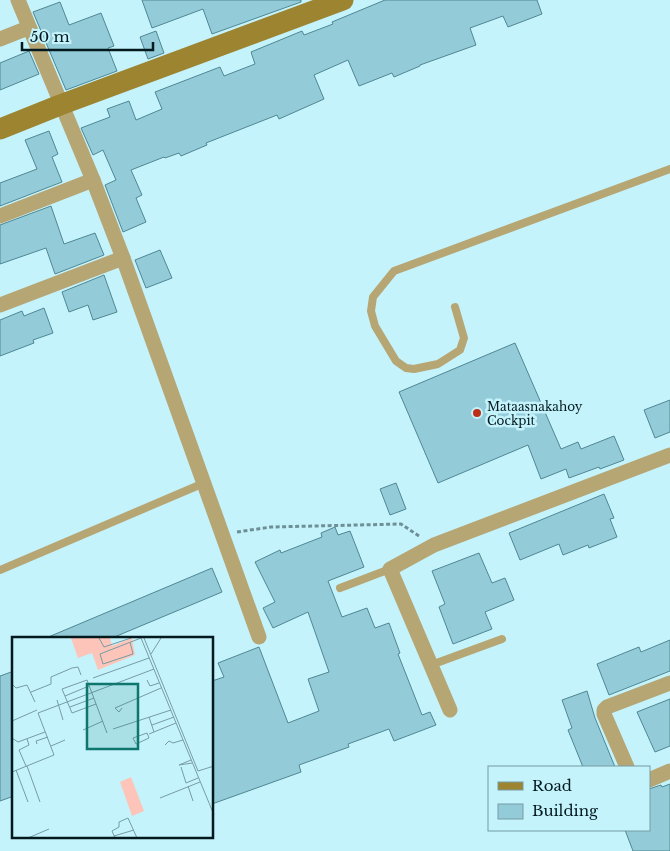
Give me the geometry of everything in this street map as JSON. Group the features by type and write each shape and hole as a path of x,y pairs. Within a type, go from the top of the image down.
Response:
{"street":[{"path":"18,0 60,105 93,180 123,258 259,637"},
{"path":"0,129 344,0"},
{"path":"0,39 28,28"},
{"path":"0,216 93,180"},
{"path":"0,305 123,258"},
{"path":"450,710 390,569 434,545 670,455"},
{"path":"627,766 604,710 607,707 670,683"},
{"path":"650,780 670,771"}],"lane":[{"path":"455,307 464,338 460,350 438,364 414,369 406,368 396,361 375,326 371,311 373,297 394,271 670,169"},
{"path":"0,570 204,483"},
{"path":"340,588 390,569"},
{"path":"431,664 502,640"}],"path":[{"path":"222,533 244,532 271,527 401,524 434,545"}],"building":[{"path":"142,0 301,0 301,2 212,34 203,9 152,28"},
{"path":"385,0 537,0 542,14 508,27 503,16 470,28 476,45 420,65 394,77 392,73 359,86 348,60 314,75 324,99 279,119 277,115 206,143 207,145 181,156 179,153 164,157 131,170 142,195 136,198 146,222 123,232 105,185 116,180 103,150 93,155 81,128 110,117 107,109 129,101 136,120 162,109 155,92 220,67 224,76 255,64 251,52 302,31 304,35 333,24 332,22"},
{"path":"60,2 69,25 101,13 114,46 108,48 117,71 66,90 33,12"},
{"path":"156,31 164,53 148,59 140,37"},
{"path":"29,51 39,74 0,90 0,63"},
{"path":"49,131 58,154 52,157 62,182 0,206 0,183 37,169 25,140"},
{"path":"51,206 64,244 95,233 104,255 55,274 46,248 0,264 0,225"},
{"path":"160,250 172,278 146,288 135,260"},
{"path":"104,275 117,312 93,320 88,305 69,312 62,292"},
{"path":"44,308 53,333 33,340 34,343 0,356 0,320 22,311 24,316"},
{"name":"Mataasnakahoy Cockpit","path":"515,343 561,449 578,442 581,449 614,436 624,460 569,478 566,469 541,479 528,445 438,483 399,392"},
{"path":"670,400 670,432 655,438 644,410"},
{"path":"396,483 406,509 390,515 380,489"},
{"path":"604,494 614,518 610,519 617,537 589,548 588,545 563,555 559,544 520,560 509,533"},
{"path":"335,527 338,535 350,531 364,567 328,581 342,617 367,608 375,628 389,623 400,653 398,654 422,715 430,712 436,725 394,741 389,729 348,744 349,747 299,765 301,772 214,803 214,680 224,677 218,663 259,647 288,723 319,711 308,679 329,672 308,612 273,628 263,608 275,602 255,562 280,550 281,553 322,537 321,533"},
{"path":"479,553 492,583 505,578 514,600 485,612 492,629 453,644 439,607 445,604 432,571"},
{"path":"212,568 222,592 114,637 48,637"},
{"path":"670,640 670,671 609,695 597,664 639,647 641,652"},
{"path":"12,672 12,797 0,801 0,676"},
{"path":"587,691 595,718 615,766 583,766 568,730 572,728 562,700"},
{"path":"670,699 670,746 655,752 637,712"},
{"path":"670,784 670,851 633,851 625,831 650,831 650,789 661,785 662,787"}],"place":[{"name":"Mataasnakahoy Cockpit","path":"477,413"}]}
